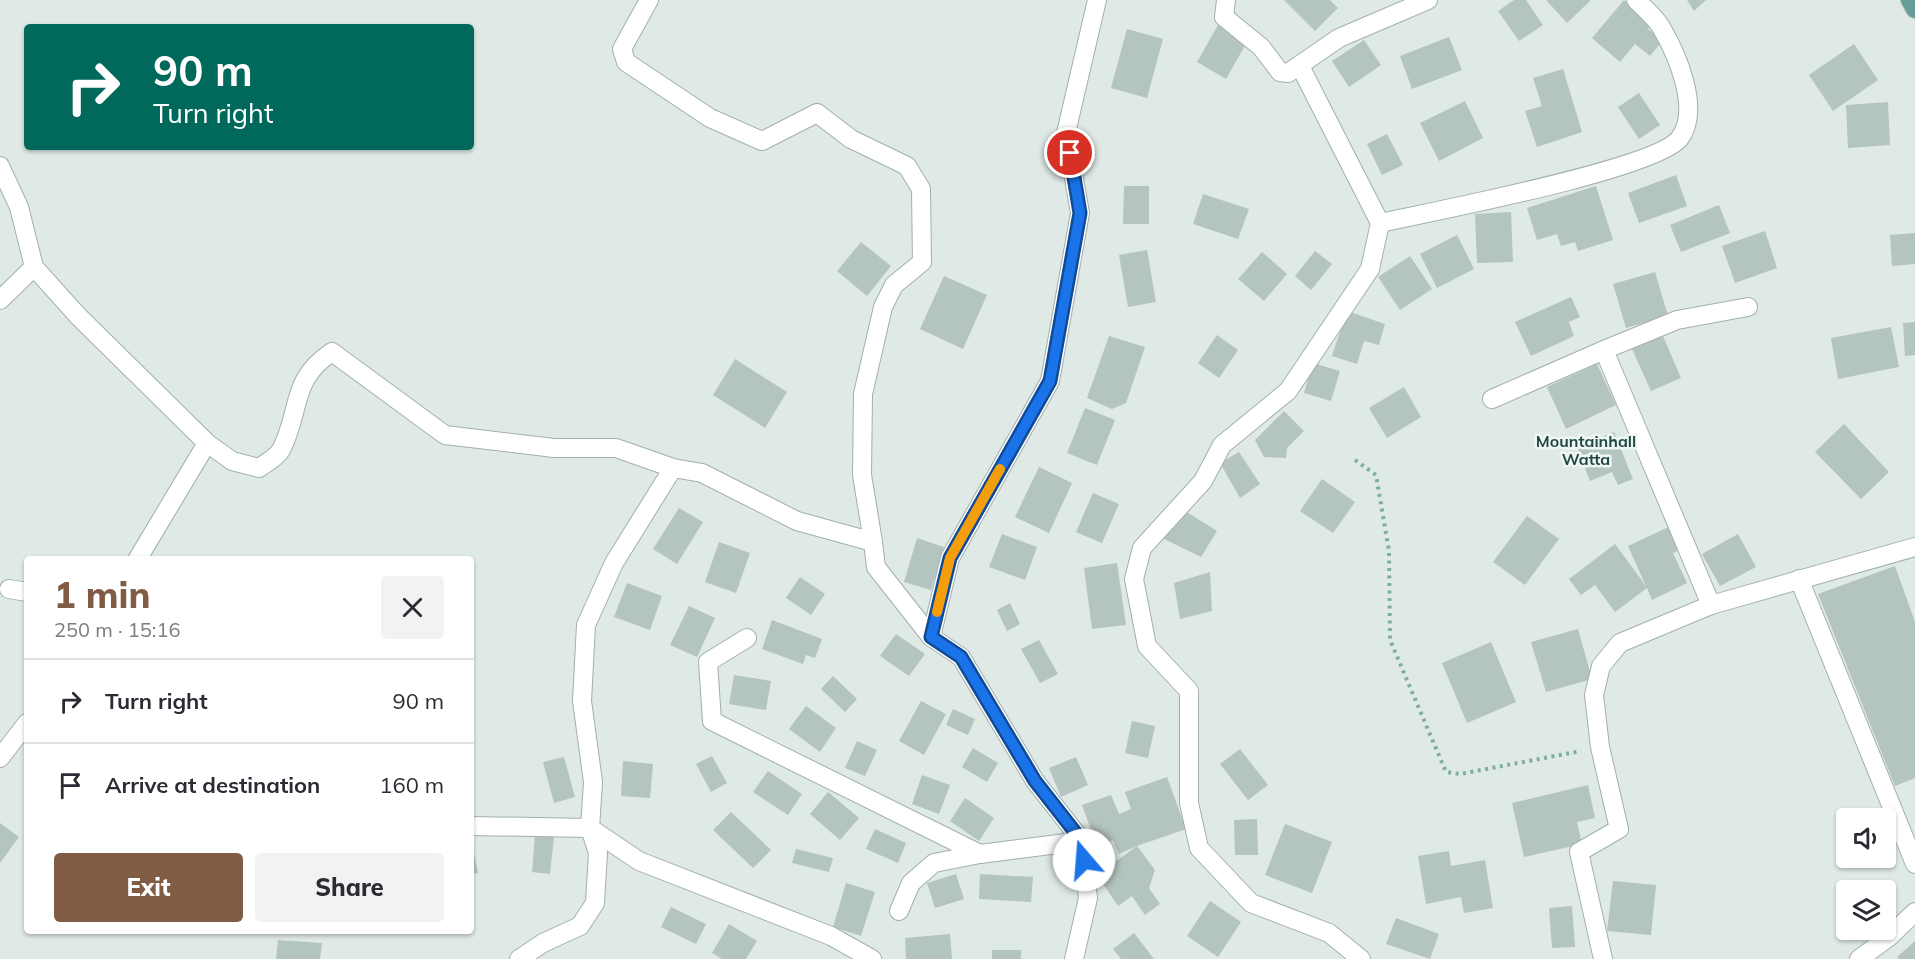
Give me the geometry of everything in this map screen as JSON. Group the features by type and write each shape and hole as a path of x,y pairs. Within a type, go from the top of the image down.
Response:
{"main road":[{"path":"1910,0 1915,9"}],"street":[{"path":"649,0 622,49 626,62 710,118 762,141 818,113 851,139 907,166 921,189 922,262 894,285 883,307 863,394 862,475 876,567 931,637 961,657 1035,781 1082,841 1088,898 1074,959"},
{"path":"931,637 950,558 1050,381 1080,213 1066,134 1097,0"},
{"path":"1226,0 1224,17 1261,47 1280,72 1288,73 1339,38 1428,0"},
{"path":"1380,223 1596,174 1668,148 1681,137 1690,102 1685,81 1660,26 1636,0"},
{"path":"1299,66 1380,223 1370,269 1288,391 1222,445 1203,481 1142,548 1134,579 1148,646 1189,691 1189,803 1200,848 1251,903 1329,933 1361,959"},
{"path":"0,166 19,207 34,267 78,316 207,443 232,461 259,468 280,452 305,379 315,363 332,352 445,435 554,447 616,448 673,468 702,473 797,521 873,542"},
{"path":"0,300 34,267"},
{"path":"1492,399 1677,320 1748,307"},
{"path":"1604,350 1711,605"},
{"path":"138,556 207,443"},
{"path":"519,959 543,943 580,926 595,903 598,853 590,828 592,782 582,701 586,625 614,563 673,468"},
{"path":"1603,959 1579,852 1619,829 1600,747 1594,695 1601,666 1620,643 1711,605 1915,547"},
{"path":"1798,579 1915,864"},
{"path":"747,638 708,662 712,721 980,854"},
{"path":"0,758 24,727"},
{"path":"474,826 590,828 639,861 831,936 872,959"},
{"path":"899,911 911,883 934,863 980,854 1082,841"},
{"path":"1858,959 1889,937 1915,912"}],"path":[{"path":"1355,460 1376,474 1389,551 1390,640 1446,772 1460,774 1600,747"}],"building":[{"path":"1284,0 1330,0 1338,8 1315,31"},
{"path":"1514,0 1526,0 1543,25 1519,41 1498,11"},
{"path":"1546,0 1591,0 1567,23"},
{"path":"1624,0 1652,24 1648,29 1663,40 1650,56 1635,44 1620,62 1592,38"},
{"path":"1687,0 1706,0 1694,11"},
{"path":"1218,25 1247,42 1226,79 1197,62"},
{"path":"1127,29 1163,39 1147,98 1111,88"},
{"path":"1449,37 1462,70 1412,89 1400,56"},
{"path":"1364,40 1381,65 1349,87 1332,61"},
{"path":"1854,44 1878,80 1833,111 1809,75"},
{"path":"1563,69 1582,132 1537,147 1525,111 1542,106 1533,78"},
{"path":"1639,93 1660,125 1639,139 1618,107"},
{"path":"1465,101 1483,138 1439,161 1420,123"},
{"path":"1888,102 1890,145 1848,148 1846,105"},
{"path":"1387,134 1403,165 1382,175 1367,144"},
{"path":"1676,175 1687,206 1639,223 1628,193"},
{"path":"1124,186 1149,186 1149,224 1123,224"},
{"path":"1596,186 1613,240 1578,251 1575,242 1561,246 1557,234 1537,240 1527,208"},
{"path":"1203,194 1249,209 1238,239 1193,224"},
{"path":"1719,205 1730,233 1681,252 1670,225"},
{"path":"1511,212 1513,262 1477,263 1475,214"},
{"path":"1765,231 1777,268 1735,283 1722,246"},
{"path":"1915,233 1915,264 1892,266 1890,235"},
{"path":"1457,235 1474,269 1437,288 1420,254"},
{"path":"861,242 891,266 867,296 837,271"},
{"path":"1147,250 1156,302 1128,307 1119,255"},
{"path":"1315,251 1332,264 1311,290 1295,276"},
{"path":"1262,252 1287,274 1264,301 1238,279"},
{"path":"1410,256 1432,289 1400,310 1378,277"},
{"path":"1655,272 1668,316 1626,328 1613,284"},
{"path":"944,276 987,295 963,349 920,329"},
{"path":"1571,297 1580,317 1569,322 1574,336 1531,356 1515,322"},
{"path":"1347,311 1385,324 1379,345 1364,341 1357,364 1332,356"},
{"path":"1915,322 1915,355 1905,356 1903,323"},
{"path":"1891,327 1899,367 1838,379 1831,338"},
{"path":"1217,335 1238,350 1219,378 1198,363"},
{"path":"1109,336 1145,347 1126,403 1112,409 1087,398"},
{"path":"1663,336 1681,378 1651,391 1632,349"},
{"path":"735,359 787,392 765,428 713,395"},
{"path":"1313,363 1340,371 1331,401 1304,393"},
{"path":"1597,364 1616,405 1566,429 1547,387"},
{"path":"1404,387 1421,417 1387,438 1369,408"},
{"path":"1085,408 1115,420 1097,465 1067,453"},
{"path":"1284,411 1304,431 1287,448 1286,458 1264,457 1255,440"},
{"path":"1844,424 1889,472 1861,499 1815,452"},
{"path":"1614,432 1633,479 1618,485 1612,472 1590,481 1577,447"},
{"path":"1239,452 1260,484 1240,498 1220,463"},
{"path":"1039,467 1072,483 1049,533 1015,517"},
{"path":"1322,479 1355,502 1333,533 1300,511"},
{"path":"1093,493 1119,504 1102,543 1076,532"},
{"path":"679,508 703,522 677,564 653,549"},
{"path":"1185,511 1217,531 1201,557 1162,538"},
{"path":"1527,516 1559,539 1525,585 1493,562"},
{"path":"1673,525 1684,548 1673,553 1687,583 1652,600 1647,588 1615,612 1595,585 1581,595 1569,579 1615,544 1646,586 1628,546"},
{"path":"1002,534 1037,547 1025,580 989,567"},
{"path":"1738,534 1756,567 1720,586 1702,554"},
{"path":"917,538 944,547 931,590 904,582"},
{"path":"719,542 750,553 736,593 705,582"},
{"path":"1117,563 1126,625 1092,629 1084,568"},
{"path":"1895,566 1915,622 1915,778 1895,786 1818,594"},
{"path":"1210,572 1212,611 1180,619 1174,583"},
{"path":"800,577 825,594 811,615 786,598"},
{"path":"627,583 662,596 650,630 614,617"},
{"path":"1010,603 1020,624 1007,631 997,610"},
{"path":"689,606 715,618 697,657 670,645"},
{"path":"772,620 822,639 815,658 806,655 803,664 762,649"},
{"path":"1578,629 1592,679 1546,692 1531,642"},
{"path":"896,634 925,654 909,676 880,656"},
{"path":"1039,640 1058,674 1040,683 1021,649"},
{"path":"1491,642 1516,702 1467,723 1442,663"},
{"path":"734,675 771,681 766,710 729,704"},
{"path":"833,676 857,699 845,712 821,689"},
{"path":"921,701 946,714 924,755 899,741"},
{"path":"806,706 836,728 820,752 789,729"},
{"path":"953,709 975,719 968,735 946,725"},
{"path":"1132,721 1155,726 1148,758 1125,753"},
{"path":"857,741 877,750 865,776 845,768"},
{"path":"973,748 998,763 987,782 962,767"},
{"path":"1240,749 1268,785 1248,800 1220,764"},
{"path":"712,756 727,783 711,792 696,764"},
{"path":"564,757 575,797 554,803 543,762"},
{"path":"1076,757 1088,785 1061,797 1049,768"},
{"path":"623,761 653,764 650,798 621,796"},
{"path":"768,771 802,794 788,815 753,792"},
{"path":"922,775 950,785 939,814 912,804"},
{"path":"1167,777 1186,829 1119,854 1113,840 1097,846 1082,805 1111,795 1119,814 1131,809 1125,792"},
{"path":"1588,785 1595,818 1577,822 1582,844 1524,857 1512,803"},
{"path":"828,792 859,818 840,840 810,814"},
{"path":"965,798 994,818 979,841 950,821"},
{"path":"731,812 771,850 753,868 713,830"},
{"path":"1257,819 1258,855 1235,855 1234,820"},
{"path":"0,823 19,837 0,863"},
{"path":"1285,824 1332,842 1312,893 1265,875"},
{"path":"875,829 906,843 898,863 866,849"},
{"path":"535,835 554,836 550,874 532,872"},
{"path":"1137,846 1155,870 1149,888 1160,904 1145,915 1132,896 1118,906 1097,875"},
{"path":"796,849 833,858 829,872 792,863"},
{"path":"1449,851 1451,866 1485,860 1493,908 1464,913 1461,897 1426,904 1418,856"},
{"path":"474,853 478,873 474,874"},
{"path":"956,874 964,899 935,908 927,883"},
{"path":"980,874 1033,877 1031,902 979,899"},
{"path":"1613,881 1656,885 1651,935 1607,931"},
{"path":"846,883 875,892 861,936 833,927"},
{"path":"1210,901 1241,922 1218,957 1187,936"},
{"path":"1572,906 1575,947 1552,948 1549,908"},
{"path":"671,907 706,924 696,944 661,927"},
{"path":"1396,918 1439,934 1430,959 1386,944"},
{"path":"729,924 757,941 746,959 722,959 712,953"},
{"path":"1134,933 1154,959 1121,959 1113,949"},
{"path":"950,934 952,959 906,959 905,938"},
{"path":"278,940 322,943 320,959 276,959"},
{"path":"1915,941 1915,959 1897,957"},
{"path":"992,950 1021,950 1021,959 992,959"}],"slow traffic":[{"path":"937,612 950,558 1000,469"}],"district":[{"name":"Mountainhall Watta","path":"1586,450"}],"route":[{"path":"1070,153 1080,213 1050,381 950,558 931,637 961,657 1035,781 1082,841 1084,860"}]}
